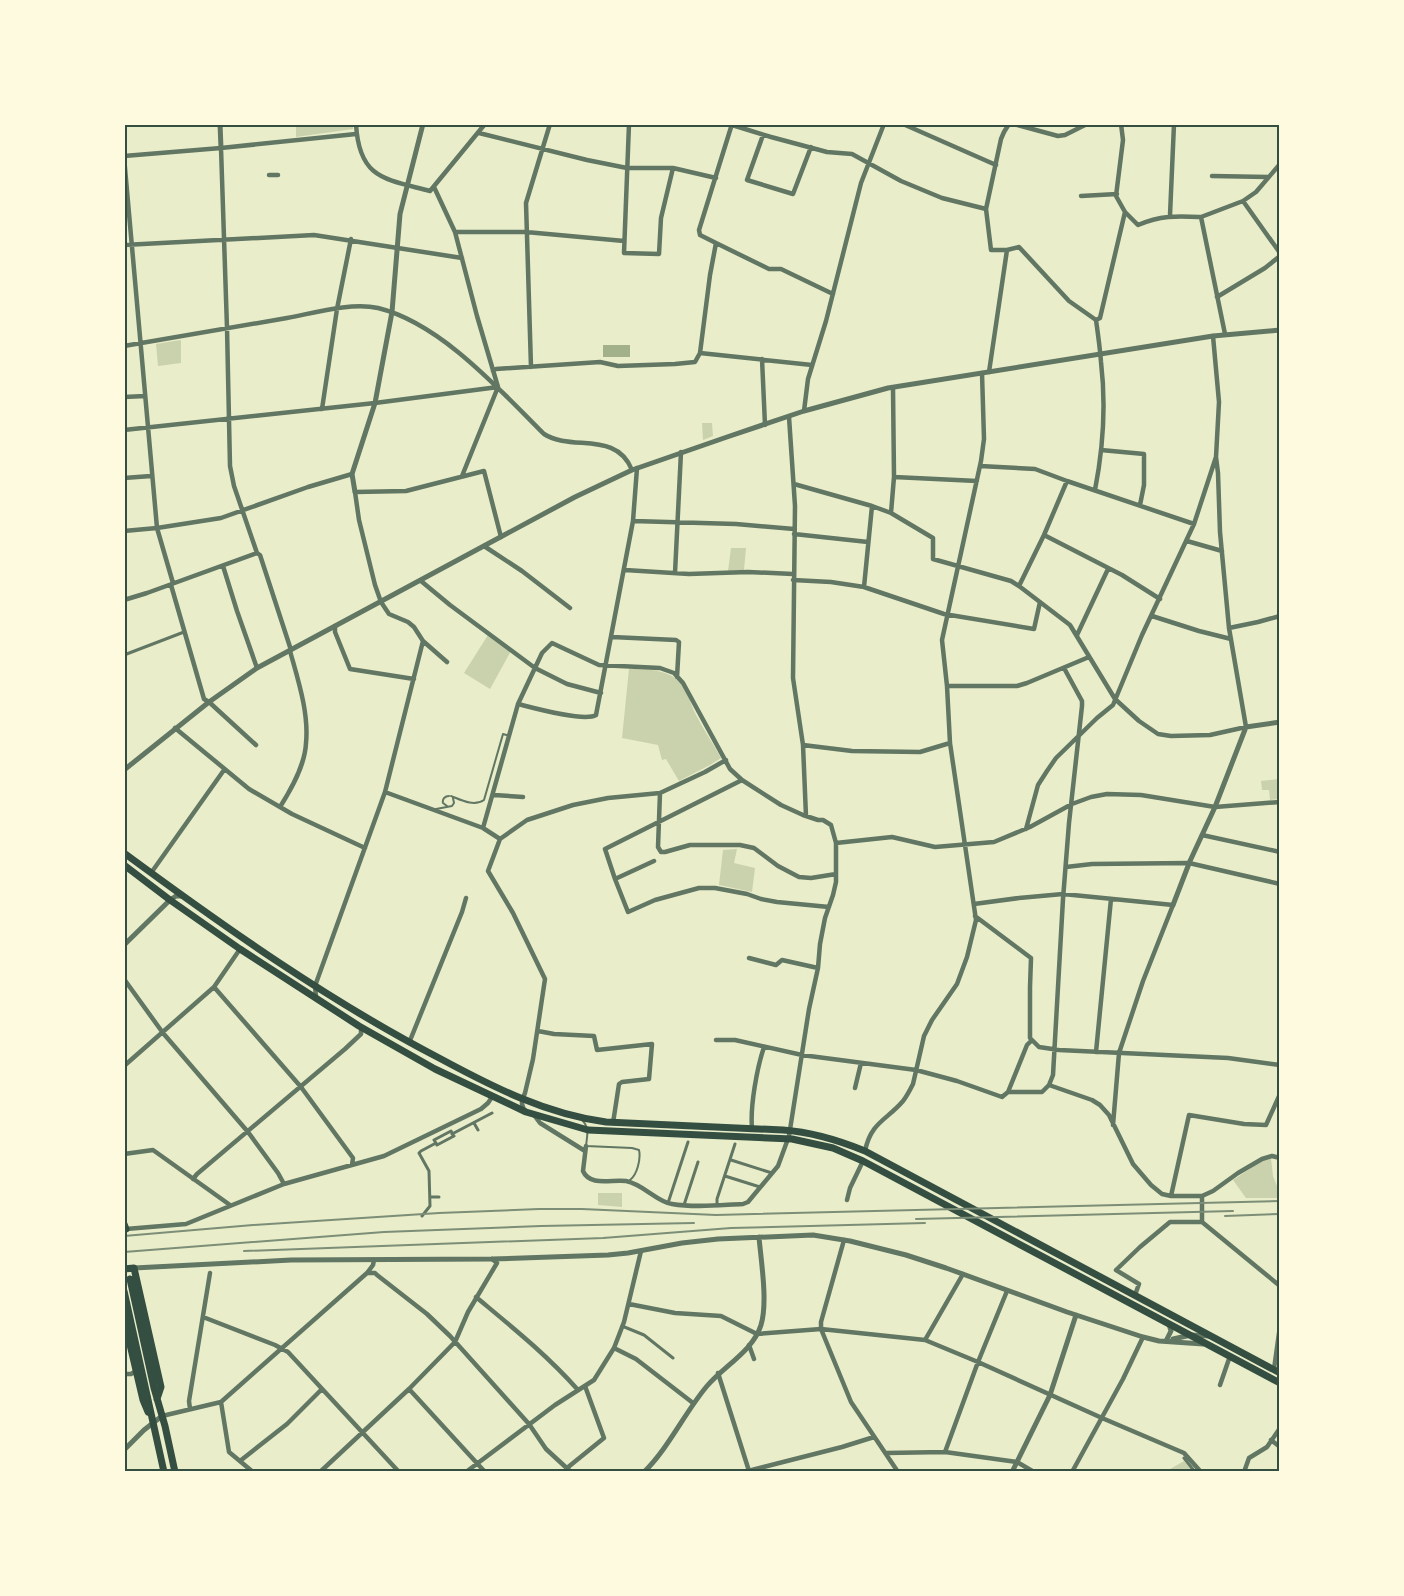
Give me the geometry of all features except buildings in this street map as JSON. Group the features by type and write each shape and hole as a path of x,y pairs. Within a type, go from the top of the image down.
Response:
{"main road":[{"path":"124,853 264,953 315,986 409,1042 522,1100 577,1117 592,1126 613,1123 752,1128 836,1139 865,1150 1277,1371"},
{"path":"124,866 240,949 359,1026 429,1066 492,1097 529,1113 592,1126 790,1134 833,1148 897,1179 1280,1383"},
{"path":"124,1269 134,1268 161,1387 157,1399"},
{"path":"130,1279 175,1472"},
{"path":"124,1291 164,1472"},
{"path":"124,1319 143,1400 153,1423"}],"street":[{"path":"220,124 230,466 234,486 257,553 260,555 291,651 303,703 307,742 300,769 280,807"},
{"path":"356,124 361,154 369,168 381,177 407,185 432,189"},
{"path":"423,124 400,214 393,312 375,403 351,474 359,520 381,602 389,614 414,627 423,641 447,662"},
{"path":"432,189 485,124"},
{"path":"531,367 526,203 550,124"},
{"path":"628,124 624,253 659,254 661,218 673,168"},
{"path":"804,411 808,379 833,294 861,183 884,124"},
{"path":"903,124 996,165"},
{"path":"1008,124 1001,139 986,209 991,250 1019,247 1069,301 1096,320 1101,360 1103,413 1101,450 1095,490"},
{"path":"1014,124 1058,136 1087,124"},
{"path":"1121,124 1123,140 1118,200 1125,212 1138,225 1154,218 1201,217 1243,201 1256,192 1280,164"},
{"path":"1170,216 1174,124"},
{"path":"833,294 781,269 769,268 700,235 699,230 732,125 827,152 852,154 901,181 942,198 986,209"},
{"path":"479,133 627,168 673,168 716,178"},
{"path":"256,745 204,699 157,528 124,156 356,134"},
{"path":"763,135 747,180 792,194 812,147"},
{"path":"269,175 278,175"},
{"path":"1212,176 1268,177"},
{"path":"432,189 455,232 498,387 462,476"},
{"path":"1081,196 1117,194"},
{"path":"1217,297 1265,268 1280,254 1243,201"},
{"path":"1096,320 1100,318 1125,212"},
{"path":"1201,217 1225,334"},
{"path":"455,232 526,232 624,241"},
{"path":"124,245 314,235 462,258"},
{"path":"322,409 337,309 351,239"},
{"path":"494,371 496,369 600,362 618,366 695,362 700,353 716,243"},
{"path":"989,372 1007,249"},
{"path":"124,346 337,309 375,308 393,312 433,334 498,387 543,434 576,442 606,445 623,455 634,469 633,521 597,715 591,718 571,716 518,704"},
{"path":"124,770 209,702 257,668 575,497 634,469 804,411 862,394 1225,334 1280,330"},
{"path":"1113,1125 1119,1053 1143,981 1246,727 1229,628 1222,551 1216,457 1219,402 1213,336"},
{"path":"700,353 812,364"},
{"path":"762,359 765,424"},
{"path":"865,1150 876,1126 905,1099 913,1084 924,1036 932,1020 957,984 967,957 976,920 950,743 942,640 980,466 984,439 982,373"},
{"path":"124,430 375,403 498,387"},
{"path":"891,513 894,477 893,388"},
{"path":"124,397 145,396"},
{"path":"789,417 794,484 792,678 803,745 806,816"},
{"path":"1101,450 1144,454 1144,485 1140,505"},
{"path":"675,573 681,452"},
{"path":"1026,829 1038,785 1056,758 1113,705 1187,541 1216,457"},
{"path":"980,466 1035,469 1066,482 1194,524"},
{"path":"355,492 406,492 484,471 501,537"},
{"path":"124,531 213,520 351,474"},
{"path":"124,478 151,476"},
{"path":"894,477 977,481"},
{"path":"1019,586 1066,482"},
{"path":"794,484 891,513 933,538 933,558 1011,581 1019,586 1070,625 1115,699 1139,721 1158,734 1210,735 1280,722"},
{"path":"864,587 872,506"},
{"path":"633,521 736,524 868,542"},
{"path":"1044,535 1122,575 1160,599"},
{"path":"1187,541 1222,551"},
{"path":"484,546 522,571 570,608"},
{"path":"124,600 257,553"},
{"path":"223,566 257,668"},
{"path":"1077,635 1108,569"},
{"path":"625,570 689,574 748,572 793,574"},
{"path":"793,580 864,587 947,614 1034,628 1040,602"},
{"path":"421,581 535,668 567,684 601,693"},
{"path":"1152,616 1231,639"},
{"path":"1229,628 1279,617"},
{"path":"335,626 335,632 350,669 414,679"},
{"path":"124,655 185,632"},
{"path":"612,637 676,640 678,642 677,677"},
{"path":"317,999 314,994 315,986 385,792 423,641"},
{"path":"483,828 518,704 542,653 552,643 599,665 660,669 674,673 683,683 726,760 730,769 742,780 781,805 831,825 836,843 836,874 820,944 790,1134 778,1166 748,1202 743,1204 667,1203 625,1181 592,1179 583,1171 585,1149 540,1123 523,1108 522,1100 538,1031 545,979 513,913 488,871 499,847 500,839 527,820 608,798 660,793 726,760"},
{"path":"947,686 1017,686 1089,657"},
{"path":"1008,1092 1041,1092 1050,1084 1053,1075 1063,894 1082,701 1064,668"},
{"path":"175,729 249,789 365,849"},
{"path":"803,745 852,751 920,752 950,743"},
{"path":"151,873 224,770"},
{"path":"742,780 605,849 628,912 662,898 699,888 715,888 777,902 829,907"},
{"path":"385,792 483,828 500,839"},
{"path":"660,793 658,847 661,852 690,845 740,845 754,848 778,866 799,877 811,878 836,874"},
{"path":"836,843 892,837 935,847 994,842 1026,829 1090,796 1107,794 1141,795 1215,807 1280,802"},
{"path":"494,795 523,797"},
{"path":"1202,835 1280,852"},
{"path":"615,879 654,861"},
{"path":"1066,867 1092,864 1189,863 1280,884"},
{"path":"974,904 1063,894 1173,905"},
{"path":"124,945 170,900 176,896 183,896"},
{"path":"409,1042 466,898"},
{"path":"1096,1052 1111,899"},
{"path":"975,916 1031,958 1030,1038 1039,1047 1228,1058 1280,1065"},
{"path":"124,1066 214,987 240,949"},
{"path":"749,958 776,964 782,960 818,968"},
{"path":"124,979 138,995 163,1033 248,1132 284,1184"},
{"path":"214,987 301,1087 353,1158 352,1165"},
{"path":"193,1179 361,1034 362,1029 359,1026"},
{"path":"538,1031 594,1036 597,1050 652,1044 649,1079 619,1084 613,1123"},
{"path":"716,1040 735,1040 802,1055 916,1070 1002,1097 1008,1092 1027,1045 1032,1040"},
{"path":"752,1128 760,1057 764,1047"},
{"path":"855,1088 861,1063"},
{"path":"1050,1084 1100,1105 1108,1115 1133,1164 1162,1194 1202,1196 1263,1159 1272,1156 1280,1158"},
{"path":"1171,1196 1189,1115 1244,1124 1266,1125 1280,1094"},
{"path":"125,1227 186,1224 284,1184 384,1156 481,1109 492,1097"},
{"path":"422,1216 430,1206 429,1171 419,1153 436,1143 434,1140 451,1131 452,1134 492,1113"},
{"path":"474,1123 478,1130"},
{"path":"667,1203 688,1142"},
{"path":"717,1205 735,1144"},
{"path":"124,1154 153,1150 230,1205"},
{"path":"730,1160 772,1173"},
{"path":"847,1200 862,1161"},
{"path":"684,1205 698,1162"},
{"path":"725,1176 760,1187"},
{"path":"1202,1196 1202,1222"},
{"path":"430,1197 439,1197"},
{"path":"1135,1295 1139,1284 1116,1270 1170,1222 1202,1222 1280,1286"},
{"path":"134,1268 291,1260 608,1255 682,1243 813,1235 844,1240 906,1256 1143,1337 1210,1345"},
{"path":"644,1472 693,1403 718,1373 749,1345 757,1334 764,1307 759,1237"},
{"path":"844,1240 820,1329 851,1402 898,1472"},
{"path":"466,1472 529,1424 594,1380 614,1348 629,1304 641,1251"},
{"path":"320,1472 364,1434 455,1342 476,1297 497,1263 492,1258"},
{"path":"124,1450 162,1416 220,1402 367,1273 374,1260"},
{"path":"190,1409 189,1401 210,1273"},
{"path":"367,1273 375,1273 427,1314 529,1424 546,1449 569,1470 604,1438 585,1386"},
{"path":"925,1340 963,1274"},
{"path":"945,1452 1007,1291"},
{"path":"476,1297 530,1342 578,1390"},
{"path":"629,1304 675,1313 721,1316 757,1334 820,1329 925,1340 1184,1453 1201,1472"},
{"path":"1164,1311 1176,1323 1179,1332 1166,1341"},
{"path":"1011,1472 1050,1395 1076,1315"},
{"path":"203,1317 288,1352 399,1472"},
{"path":"1166,1341 1171,1331 1169,1324"},
{"path":"622,1326 644,1335 673,1358"},
{"path":"1277,1371 1280,1326"},
{"path":"1166,1341 1191,1335 1215,1337"},
{"path":"1072,1472 1143,1337"},
{"path":"749,1345 754,1359"},
{"path":"614,1348 636,1359 693,1403"},
{"path":"1220,1385 1230,1356"},
{"path":"124,1374 136,1371"},
{"path":"718,1373 747,1471 874,1437"},
{"path":"240,1461 287,1424 322,1389"},
{"path":"409,1389 485,1472"},
{"path":"220,1402 229,1452 253,1472"},
{"path":"1244,1472 1249,1458 1267,1447 1280,1428"},
{"path":"1271,1440 1280,1447"},
{"path":"886,1453 945,1452 1017,1462 1034,1472"},
{"path":"1184,1458 1196,1472"}],"lane":[{"path":"434,810 454,803 451,796 481,803 484,800 503,734 510,736"},
{"path":"447,806 443,803 443,799 449,796"},
{"path":"577,1117 592,1126 585,1149 632,1148 639,1150 640,1156 635,1175 625,1181"}],"shaded area":[{"path":"296,125 353,125 353,129 296,137"},
{"path":"180,340 181,363 158,366 156,344"},
{"path":"603,345 630,345 630,357 603,357"},
{"path":"702,423 712,423 713,436 703,440"},
{"path":"731,548 746,548 744,570 728,571"},
{"path":"488,635 511,651 490,689 464,673"},
{"path":"629,669 660,671 680,682 721,758 679,781 666,759 662,760 658,745 622,738"},
{"path":"1279,779 1279,799 1270,800 1269,790 1262,790 1261,781"},
{"path":"737,849 734,863 755,868 752,892 719,885 723,850"},
{"path":"1271,1158 1279,1198 1246,1198 1233,1180 1262,1161"},
{"path":"598,1193 622,1193 622,1207 598,1205"},
{"path":"1184,1461 1193,1471 1165,1472"}],"railway":[{"path":"124,1236 253,1225 539,1209 716,1215 1280,1201"},
{"path":"916,1219 1233,1211"},
{"path":"1225,1216 1280,1214"},
{"path":"124,1252 384,1232 694,1223"},
{"path":"244,1251 603,1238 731,1228 925,1223"}]}
